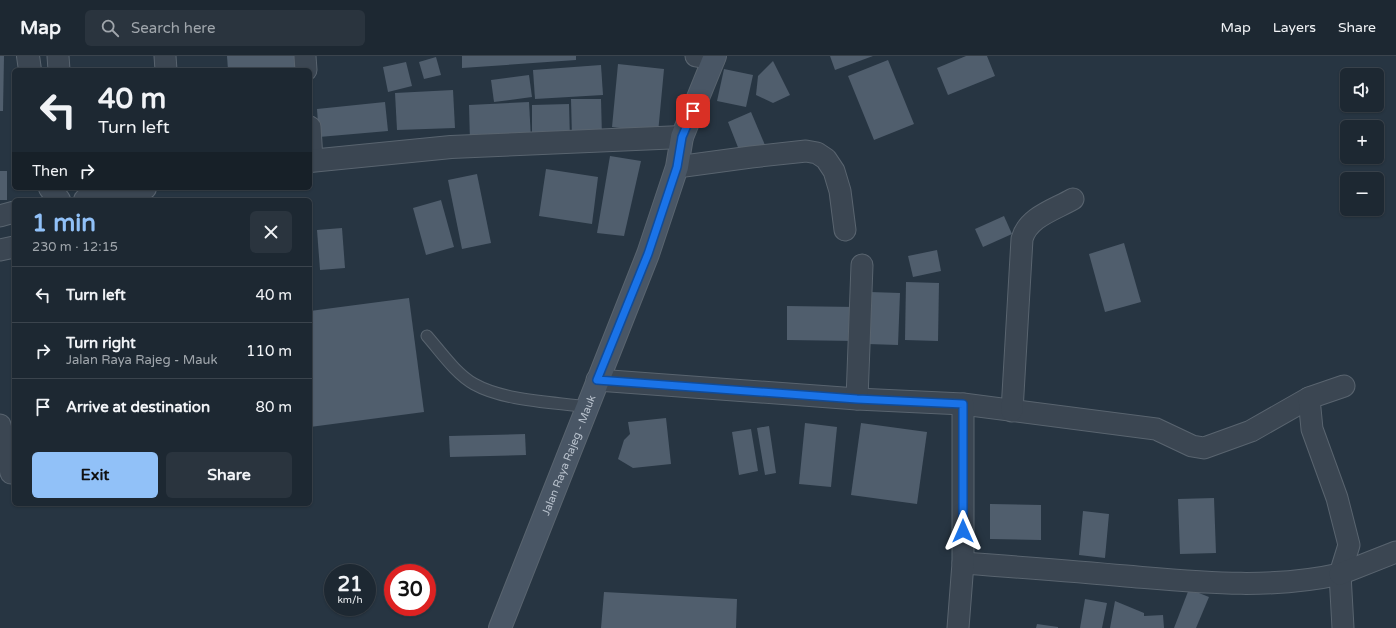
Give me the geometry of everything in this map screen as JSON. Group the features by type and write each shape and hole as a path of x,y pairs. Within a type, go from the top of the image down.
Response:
{"main road":[{"name":"Jalan Raya Rajeg - Mauk","path":"500,628 648,254 677,167 682,137 708,57"}],"street":[{"path":"28,56 30,68"},
{"path":"58,56 59,68"},
{"path":"165,56 166,68"},
{"path":"305,56 306,68"},
{"path":"312,161 451,147 682,137"},
{"path":"677,167 766,155 806,151 817,153 826,159 834,171 840,191 845,230"},
{"path":"96,198 135,190"},
{"path":"1012,411 1022,239 1025,229 1032,221 1073,199"},
{"path":"0,216 12,213"},
{"path":"0,250 12,247"},
{"path":"857,399 862,265"},
{"path":"597,380 857,399 963,404 1156,429 1192,446 1204,448 1251,431 1309,398 1344,386"},
{"path":"1309,398 1312,428 1337,498 1348,545 1340,574 1343,628"},
{"path":"958,628 963,562 963,404"},
{"path":"0,425 8,474"},
{"path":"963,562 1209,583 1274,584 1309,581 1340,574 1396,552"}],"lane":[{"path":"427,336 457,370 473,384 497,394 588,407"}],"building":[{"path":"0,56 4,56 3,111 0,111"},
{"path":"227,56 298,56 300,68 228,68"},
{"path":"462,56 576,56 576,60 462,68"},
{"path":"830,56 873,56 835,70"},
{"path":"966,56 987,56 995,76 948,95 937,68"},
{"path":"436,57 441,75 424,79 419,62"},
{"path":"888,60 914,124 874,140 848,76"},
{"path":"773,61 790,95 773,103 756,95 758,76"},
{"path":"406,62 412,86 388,92 383,67"},
{"path":"618,64 664,69 658,133 612,127"},
{"path":"601,65 603,95 535,99 533,70"},
{"path":"724,69 753,75 746,107 717,101"},
{"path":"529,75 532,97 494,102 491,80"},
{"path":"453,90 455,128 397,130 395,93"},
{"path":"571,99 601,99 602,137 572,138"},
{"path":"385,102 388,131 319,137 317,109"},
{"path":"529,102 531,139 470,142 469,105"},
{"path":"569,104 570,140 532,141 532,105"},
{"path":"751,112 765,145 741,155 728,122"},
{"path":"610,156 641,161 624,236 597,233"},
{"path":"546,169 598,177 592,224 539,216"},
{"path":"0,171 7,171 7,200 0,200"},
{"path":"477,174 491,243 462,249 448,180"},
{"path":"441,200 454,247 426,255 413,208"},
{"path":"1004,216 1012,234 983,247 975,229"},
{"path":"342,228 345,268 320,270 317,230"},
{"path":"1124,243 1141,302 1105,312 1089,254"},
{"path":"937,250 941,271 913,277 908,256"},
{"path":"906,282 939,283 938,341 905,340"},
{"path":"870,292 900,293 898,345 868,344"},
{"path":"409,298 424,412 312,427 312,311"},
{"path":"787,306 856,307 856,341 787,340"},
{"path":"666,418 671,464 633,468 618,459 624,440 630,434 628,422"},
{"path":"805,423 837,427 831,487 799,484"},
{"path":"861,423 927,432 917,504 851,495"},
{"path":"769,426 776,473 765,475 757,428"},
{"path":"751,429 758,471 739,475 732,432"},
{"path":"525,434 526,455 450,457 449,436"},
{"path":"1214,498 1216,553 1180,554 1178,499"},
{"path":"990,504 1041,505 1041,540 990,539"},
{"path":"1083,511 1109,514 1105,558 1079,555"},
{"path":"1189,589 1209,597 1196,628 1174,628"},
{"path":"604,592 737,599 736,628 601,628"},
{"path":"1085,599 1107,603 1102,628 1080,628"},
{"path":"1115,601 1144,613 1144,616 1163,615 1164,628 1110,628"},
{"path":"1037,624 1058,627 1058,628 1036,628"}],"route":[{"path":"693,111 682,137 677,167 648,254 597,380 857,399 963,404 963,531"}]}
